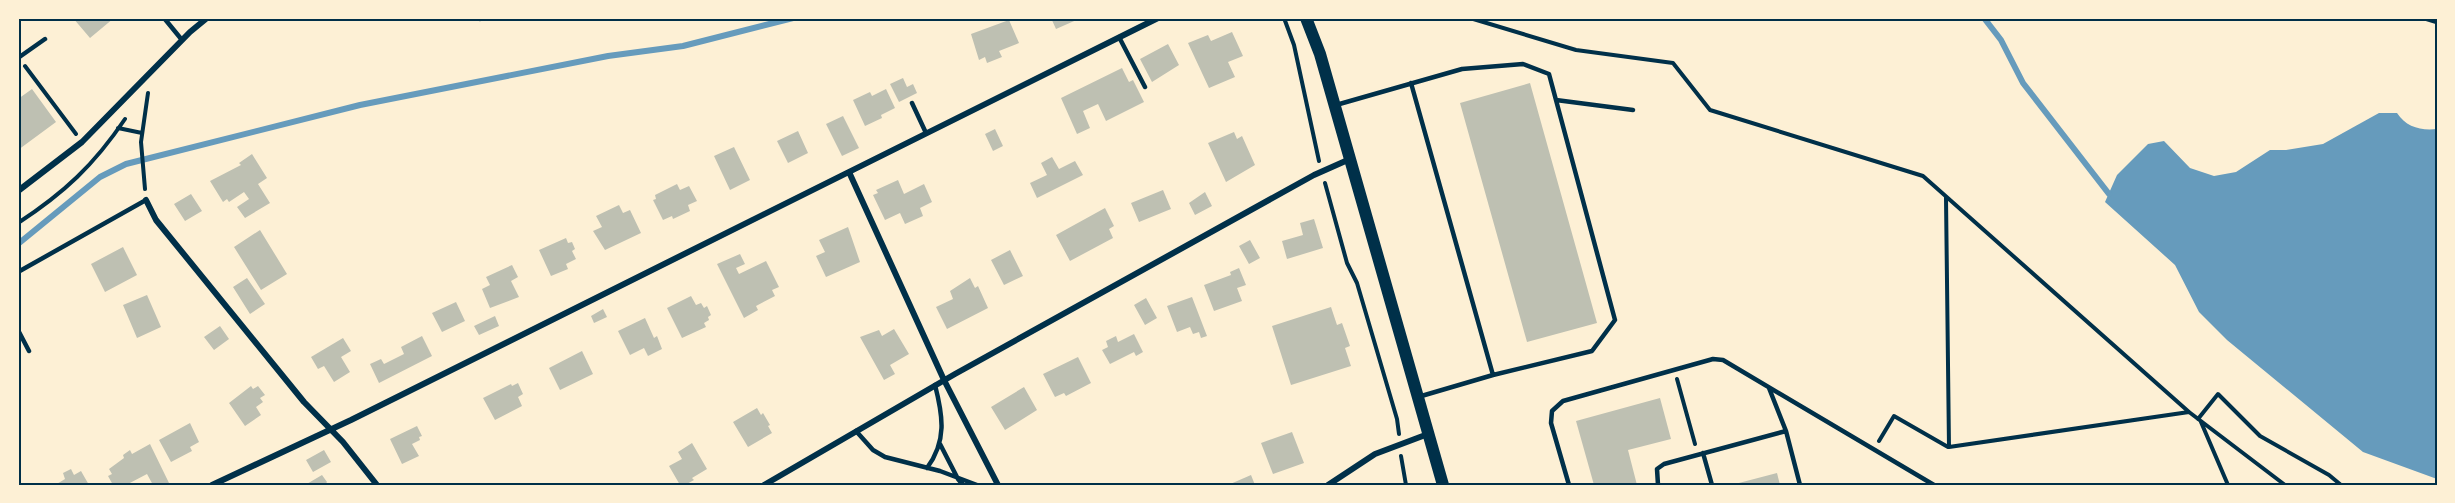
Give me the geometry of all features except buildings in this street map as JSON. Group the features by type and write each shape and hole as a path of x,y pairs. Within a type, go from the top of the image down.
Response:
{"main road":[{"path":"1306,18 1335,105 1443,485"}],"street":[{"path":"18,190 82,142 182,40 207,18"},
{"path":"212,485 330,429 1158,18"},
{"path":"764,485 935,385 1322,172 1350,159"},
{"path":"849,171 944,380 998,485"},
{"path":"147,200 156,220 304,402 377,485"},
{"path":"1328,485 1375,454 1429,434"}],"lane":[{"path":"164,18 182,40"},
{"path":"2424,18 2437,22"},
{"path":"1119,37 1145,87"},
{"path":"18,58 45,39"},
{"path":"1335,105 1462,69 1523,64 1549,74 1615,320 1592,351 1418,396"},
{"path":"1411,83 1493,375"},
{"path":"1556,100 1633,110"},
{"path":"912,103 926,133"},
{"path":"18,272 147,200"},
{"path":"18,330 29,351"},
{"path":"1569,485 1551,423 1552,411 1563,401 1713,359 1723,360 1934,485"},
{"path":"927,468 940,444 942,411 935,385"},
{"path":"1769,387 1786,431 1800,485"},
{"path":"856,431 873,450 885,457 977,485"},
{"path":"1658,485 1657,469 1664,464 1786,431"},
{"path":"940,444 963,485"},
{"path":"1700,454 1712,485"},
{"path":"1918,485 1922,478"}],"path":[{"path":"1284,18 1294,45 1322,172 1347,262 1356,283 1397,419 1406,485"},
{"path":"1470,18 1576,50 1673,63 1710,110 1923,176 2189,412 2285,485"},
{"path":"18,58 82,142"},
{"path":"18,223 54,199 76,180 131,110"},
{"path":"99,126 142,133"},
{"path":"141,142 147,200"},
{"path":"1946,197 1949,447"},
{"path":"1675,369 1700,454"},
{"path":"2199,420 2218,394 2260,436 2329,475 2341,485"},
{"path":"1875,450 1894,416 1949,447 2189,412"},
{"path":"2199,420 2228,485"}],"water":[{"path":"2379,113 2397,113 2405,122 2414,127 2437,129 2437,479 2363,452 2227,340 2199,312 2175,265 2105,202 2117,175 2148,144 2164,141 2190,168 2214,176 2236,172 2270,150 2323,144"}],"waterway":[{"path":"18,244 100,177 126,164 360,105 608,56 683,46 793,18"},
{"path":"1984,18 2001,40 2023,83 2109,194"}]}
